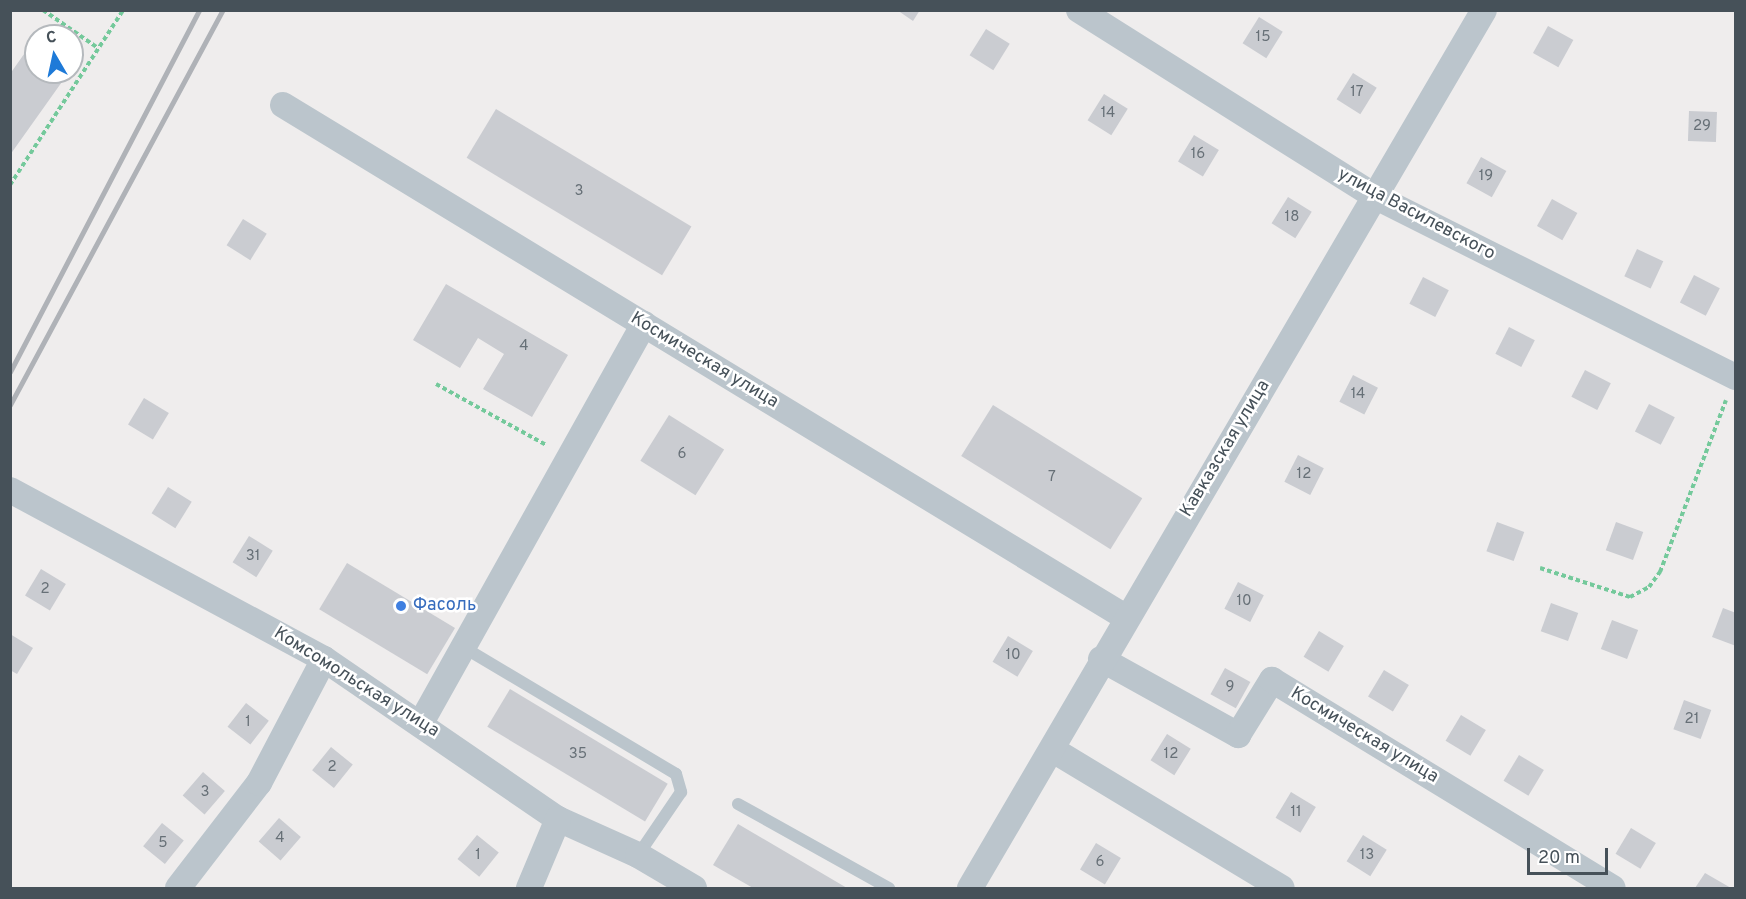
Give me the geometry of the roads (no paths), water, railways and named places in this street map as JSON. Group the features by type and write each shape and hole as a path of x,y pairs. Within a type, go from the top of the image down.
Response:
{"street":[{"name":"улица Василевского","path":"1079,10 1378,198 1735,377"},
{"name":"Кавказская улица","path":"970,888 1053,750 1125,617 1378,198 1484,10"},
{"name":"Космическая улица","path":"283,105 1125,617"},
{"path":"422,721 567,458 644,324"},
{"name":"Комсомольская улица","path":"10,490 324,659 422,721 558,819 638,855 694,888"},
{"path":"178,888 259,783 324,659"},
{"name":"Космическая улица","path":"1101,659 1238,735 1272,680 1613,888"},
{"path":"1053,750 1282,888"},
{"path":"529,888 558,819"}],"lane":[{"path":"463,647 676,774 681,792 638,855"},
{"path":"738,804 889,888"}],"railway":[{"path":"10,372 199,10"},
{"path":"10,405 223,10"}],"place":[{"name":"Фасоль","path":"401,606"}]}
